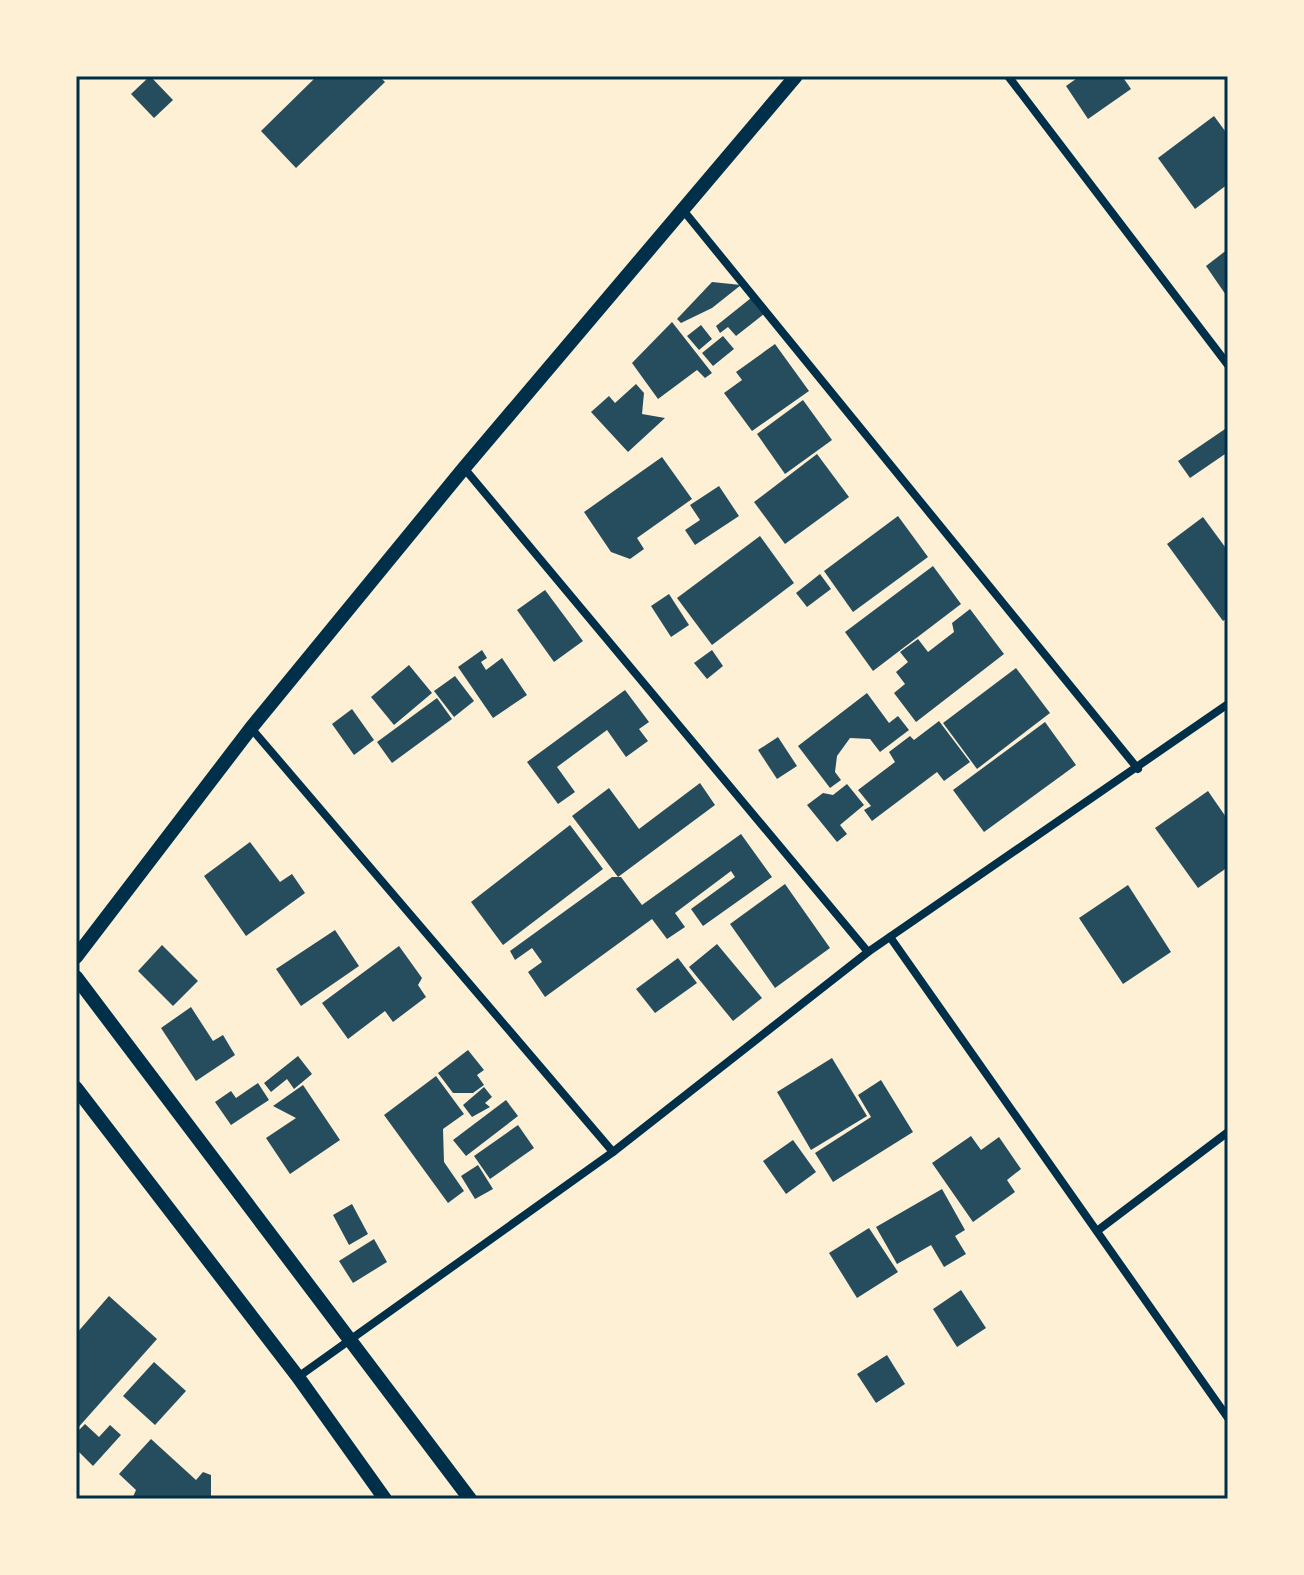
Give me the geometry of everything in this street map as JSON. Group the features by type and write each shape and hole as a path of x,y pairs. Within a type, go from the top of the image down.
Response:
{"street":[{"path":"76,957 251,728 464,468 796,76"},
{"path":"1008,76 1228,365"},
{"path":"683,210 1138,769"},
{"path":"464,468 868,952"},
{"path":"298,1377 613,1152 868,952 1138,769 1228,704"},
{"path":"251,728 613,1152"},
{"path":"890,937 1228,1418"},
{"path":"76,977 470,1499"},
{"path":"76,1088 298,1377 385,1499"},
{"path":"1097,1231 1228,1132"}],"building":[{"path":"150,76 173,100 154,118 131,94"},
{"path":"317,76 379,76 385,82 296,168 261,131"},
{"path":"1080,76 1122,76 1131,89 1088,119 1066,86"},
{"path":"1214,116 1228,135 1228,184 1195,209 1158,158"},
{"path":"1228,249 1228,298 1206,266"},
{"path":"712,282 741,285 712,308 681,323 677,319"},
{"path":"751,298 764,314 736,336 728,327 720,333 716,326"},
{"path":"672,322 712,373 705,378 697,370 658,399 632,363"},
{"path":"701,325 712,339 699,350 687,336"},
{"path":"723,336 734,349 713,366 702,353"},
{"path":"775,344 809,391 752,431 724,393 742,380 736,372"},
{"path":"636,384 644,393 642,414 665,418 628,452 591,412 609,396 615,403"},
{"path":"803,400 832,440 785,474 757,434"},
{"path":"1228,427 1228,452 1190,478 1178,461"},
{"path":"817,454 849,497 785,544 754,502"},
{"path":"662,457 692,499 637,538 644,549 630,559 611,552 584,512"},
{"path":"719,486 739,516 695,545 685,530 700,520 690,505"},
{"path":"898,516 928,557 853,612 824,571"},
{"path":"1203,517 1228,551 1228,617 1223,621 1167,544"},
{"path":"760,536 794,583 712,645 677,598"},
{"path":"933,566 961,604 873,671 845,632"},
{"path":"820,574 831,589 807,607 796,593"},
{"path":"545,590 583,641 554,662 517,610"},
{"path":"669,594 689,625 671,637 651,606"},
{"path":"970,609 1004,654 916,722 894,693 905,684 896,672 908,662 900,652 918,639 928,652 954,632 952,623"},
{"path":"482,650 487,658 481,662 486,670 502,658 527,695 493,718 458,667"},
{"path":"712,650 723,666 707,679 694,663"},
{"path":"409,665 432,693 394,725 371,697"},
{"path":"1016,668 1050,713 977,769 943,723"},
{"path":"455,676 474,701 454,717 434,691"},
{"path":"625,690 649,722 639,729 648,741 626,757 607,730 557,767 575,792 558,804 527,762"},
{"path":"867,693 889,723 898,716 909,730 880,752 870,739 850,738 837,756 835,772 841,780 830,788 798,746"},
{"path":"437,698 452,719 392,763 377,742"},
{"path":"352,709 374,740 354,755 332,724"},
{"path":"939,721 970,762 944,781 937,772 872,821 864,810 871,806 858,790 895,762 889,752 910,736 914,740"},
{"path":"1045,722 1076,765 984,832 953,790"},
{"path":"778,737 797,766 777,779 758,750"},
{"path":"700,783 715,805 618,877 572,816 609,788 639,829"},
{"path":"847,784 864,805 840,825 847,834 837,842 807,805 823,793 833,795"},
{"path":"1208,791 1228,820 1228,867 1198,888 1155,828"},
{"path":"570,825 603,869 503,945 471,902"},
{"path":"741,834 772,877 703,926 691,909 735,877 731,871 675,913 685,927 667,939 652,919 545,997 528,972 542,962 532,948 515,960 510,951 612,877 621,877 642,905"},
{"path":"250,842 280,882 292,874 305,893 246,936 204,876"},
{"path":"785,884 830,948 775,988 730,924"},
{"path":"1128,885 1171,952 1123,984 1079,918"},
{"path":"335,930 359,966 301,1006 276,969"},
{"path":"717,944 762,998 733,1021 689,967"},
{"path":"162,945 198,981 173,1006 138,971"},
{"path":"399,946 422,978 418,985 426,997 393,1022 385,1011 348,1039 322,1003"},
{"path":"678,958 697,983 655,1013 636,989"},
{"path":"191,1007 213,1041 223,1035 235,1055 196,1081 161,1028"},
{"path":"468,1050 484,1070 477,1075 484,1085 473,1093 453,1093 438,1073"},
{"path":"298,1056 312,1074 294,1089 287,1079 271,1092 264,1083"},
{"path":"832,1058 867,1116 811,1150 777,1092"},
{"path":"436,1076 464,1114 443,1129 444,1162 464,1191 448,1203 384,1115"},
{"path":"881,1080 913,1132 833,1182 815,1153 871,1117 858,1095"},
{"path":"258,1083 269,1100 231,1125 215,1102 231,1091 236,1098"},
{"path":"303,1085 340,1140 290,1174 266,1138 296,1118 273,1106"},
{"path":"484,1087 492,1097 485,1103 490,1107 472,1117 463,1105"},
{"path":"506,1100 518,1116 466,1156 453,1140"},
{"path":"518,1125 534,1148 490,1179 474,1156"},
{"path":"971,1136 981,1150 999,1137 1021,1169 1007,1180 1015,1192 973,1222 932,1163"},
{"path":"793,1140 816,1172 786,1194 763,1161"},
{"path":"478,1165 493,1189 475,1199 461,1176"},
{"path":"942,1189 965,1230 955,1236 966,1254 944,1267 931,1245 897,1264 876,1227"},
{"path":"352,1204 368,1234 349,1245 333,1215"},
{"path":"869,1228 898,1272 857,1298 829,1253"},
{"path":"374,1239 387,1262 353,1283 339,1261"},
{"path":"961,1290 986,1328 957,1347 933,1309"},
{"path":"109,1296 157,1339 76,1430 76,1334"},
{"path":"887,1355 905,1384 876,1403 857,1374"},
{"path":"154,1362 186,1391 155,1425 123,1396"},
{"path":"85,1424 99,1437 110,1425 121,1435 93,1466 76,1449 76,1433"},
{"path":"151,1439 196,1480 203,1472 211,1475 211,1499 132,1499 136,1490 119,1474"}]}
